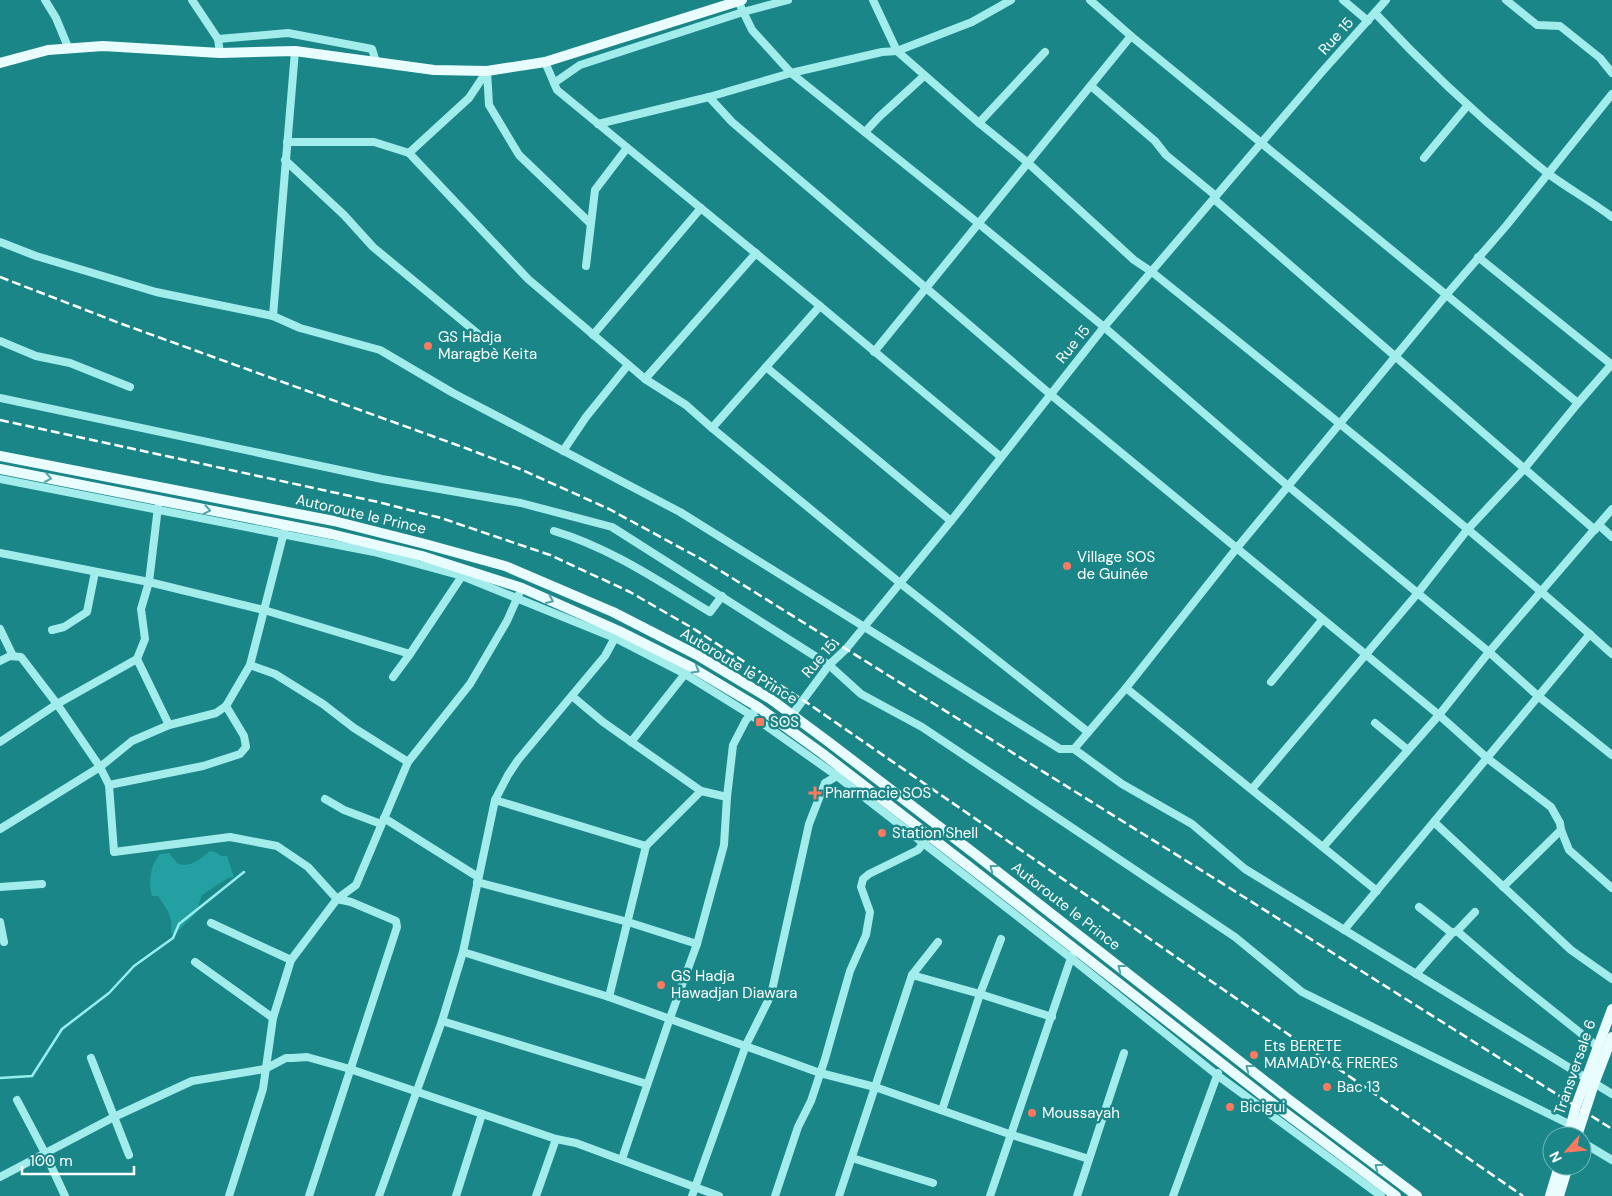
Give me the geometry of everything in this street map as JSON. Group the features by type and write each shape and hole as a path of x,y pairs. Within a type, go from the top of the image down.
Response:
{"main road":[{"path":"0,64 48,50 68,47 103,46 220,53 295,51 434,70 487,71 545,62 740,0"},
{"name":"Autoroute le Prince","path":"0,456 334,521 505,566 613,612 697,655 772,700 792,715 975,854 1288,1099 1417,1196"},
{"name":"Autoroute le Prince","path":"0,469 158,505 284,530 331,534 422,556 520,593 691,667 839,772 1073,953 1396,1196"},
{"name":"Transversale 6","path":"1574,1126 1612,1008"},
{"name":"Transversale 6","path":"1589,1082 1612,1037"},
{"path":"1550,1196 1556,1176"},
{"path":"1560,1196 1565,1176"}],"street":[{"path":"45,0 56,18 68,47"},
{"path":"192,0 218,39 220,53"},
{"path":"740,0 743,12 752,30 791,73 1104,327 1288,486 1489,652 1538,696 1612,755"},
{"path":"554,83 580,65 743,12 788,0"},
{"path":"873,0 897,51 924,76 1027,162 1134,260 1152,272 1340,423 1612,654"},
{"path":"598,124 709,97 791,73 882,52 897,51 972,22 1011,0"},
{"path":"1090,0 1131,36 1578,403"},
{"path":"1343,0 1368,20"},
{"name":"Rue 15","path":"792,715 829,665 846,649 952,521 1104,327 1321,73 1386,0"},
{"path":"1506,0 1537,25 1560,26 1600,58 1612,73"},
{"path":"1375,13 1468,106 1547,173 1612,217"},
{"path":"218,39 288,33 372,49 376,62"},
{"path":"874,352 1131,36"},
{"path":"273,316 295,51"},
{"path":"978,123 1045,52"},
{"path":"545,62 557,90 1001,457"},
{"path":"409,153 469,98 487,71"},
{"path":"487,71 489,105 519,155 590,222"},
{"path":"866,132 879,117 924,76"},
{"path":"1091,86 1155,141 1166,155 1524,469 1597,528 1612,537"},
{"path":"1074,749 1126,688 1236,549 1395,356 1506,226 1612,94"},
{"path":"709,97 732,122 1050,394 1438,715 1487,758 1551,807 1560,823 1569,850 1612,888"},
{"path":"1424,158 1468,106"},
{"path":"287,142 374,142 409,153 528,279 645,380 686,405 900,583 1088,732"},
{"path":"586,266 594,190 627,148"},
{"path":"285,160 344,214 373,247 477,333"},
{"path":"593,335 701,208"},
{"path":"0,242 36,256 156,292 273,316 300,328 380,350 454,393 680,512 1060,749 1074,749 1122,784 1192,824 1245,869 1589,1082 1612,1094"},
{"path":"645,380 756,253"},
{"path":"1252,790 1417,594 1467,530 1524,469 1612,364 1478,257"},
{"path":"712,428 820,306"},
{"path":"0,341 36,356 70,363 130,387"},
{"path":"563,451 586,417 628,365"},
{"path":"766,367 952,521"},
{"path":"0,398 382,479 521,503 612,527 829,665 861,694 922,727 1235,937 1302,992 1556,1126"},
{"path":"0,479 158,505 149,582 141,610 145,639 137,659 57,704 0,742"},
{"path":"1323,847 1438,715 1489,652 1612,509"},
{"path":"0,829 100,767 132,741 169,725 216,713 226,706 250,665 284,530 374,552 520,593 507,621 470,684 408,762 356,885 337,899 291,960 273,1018 262,1089 228,1196"},
{"path":"554,531 576,538 620,558 710,612 722,596"},
{"path":"0,553 149,582 264,610 410,654"},
{"path":"52,630 64,627 88,612 95,572"},
{"path":"393,677 462,576"},
{"path":"1271,682 1322,620"},
{"path":"0,629 13,656"},
{"path":"379,1196 442,1020 463,952 495,800 518,760 605,656 617,634 685,674 754,711 746,720 734,745 727,797 724,845 697,944 622,1159"},
{"path":"1344,930 1590,634"},
{"path":"0,661 10,656 21,657 57,704 100,767 110,785 114,852 230,837 277,846 308,867 337,899 351,902 396,921 398,924 309,1196"},
{"path":"137,659 169,725"},
{"path":"250,665 275,674 408,762"},
{"path":"632,742 685,674"},
{"path":"1126,688 1377,891"},
{"path":"572,696 603,722 701,791 727,797"},
{"path":"110,785 203,766 240,754 246,747 244,736 226,706"},
{"path":"1375,723 1408,750"},
{"path":"692,1196 746,1045 770,995 809,824 825,783 839,772"},
{"path":"609,997 646,846 701,791"},
{"path":"325,799 344,810 383,821 478,879 697,944"},
{"path":"495,800 646,846"},
{"path":"1434,822 1571,950 1612,979"},
{"path":"1503,887 1561,830"},
{"path":"775,1196 798,1128 811,1101 850,971 866,935 870,912 862,887 863,879 869,874 918,850 926,839"},
{"path":"0,887 42,884"},
{"path":"1420,907 1455,932 1598,1047"},
{"path":"1416,974 1475,912"},
{"path":"0,922 4,942"},
{"path":"211,923 291,960"},
{"path":"942,1110 1000,939"},
{"path":"839,1196 912,974 938,942"},
{"path":"463,952 609,997 820,1072 875,1088 1089,1160"},
{"path":"990,1196 1073,953 1217,1075 1381,1196"},
{"path":"195,962 273,1018"},
{"path":"912,974 1052,1017"},
{"path":"442,1020 647,1084"},
{"path":"1078,1196 1124,1053"},
{"path":"0,1177 192,1080 265,1070 286,1058 308,1057 350,1069 556,1139 576,1143 719,1196"},
{"path":"91,1058 129,1155"},
{"path":"1173,1196 1217,1075 1224,1065"},
{"path":"17,1100 46,1153 65,1196"},
{"path":"456,1196 482,1114"},
{"path":"536,1196 556,1139"},
{"path":"1592,1148 1612,1160"},
{"path":"852,1158 933,1183"}],"shaded area":[{"path":"210,851 221,856 227,856 234,877 228,878 202,895 196,913 179,930 171,934 171,923 167,910 158,896 152,896 150,879 154,863 160,854 169,853 177,863 182,865 191,864"}],"waterway":[{"path":"0,1078 32,1076 62,1029 109,993 134,966 173,938 179,924 244,872"}],"railway":[{"path":"0,277 122,324 468,449 520,469 609,509 703,560 1612,1129"},
{"path":"0,420 378,502 441,518 550,555 630,592 694,629 803,700 1523,1196"}],"place":[{"name":"GS Hadja Maragbè Keita","path":"428,346"},
{"name":"Village SOS de Guinée","path":"1067,566"},
{"name":"SOS","path":"760,722"},
{"name":"Pharmacie SOS","path":"815,793"},
{"name":"Station Shell","path":"882,833"},
{"name":"GS Hadja Hawadjan Diawara","path":"661,985"},
{"name":"Ets BERETE MAMADY & FRERES","path":"1254,1055"},
{"name":"Bac 13","path":"1327,1087"},
{"name":"Bicigui","path":"1230,1107"},
{"name":"Moussayah","path":"1032,1113"}]}
